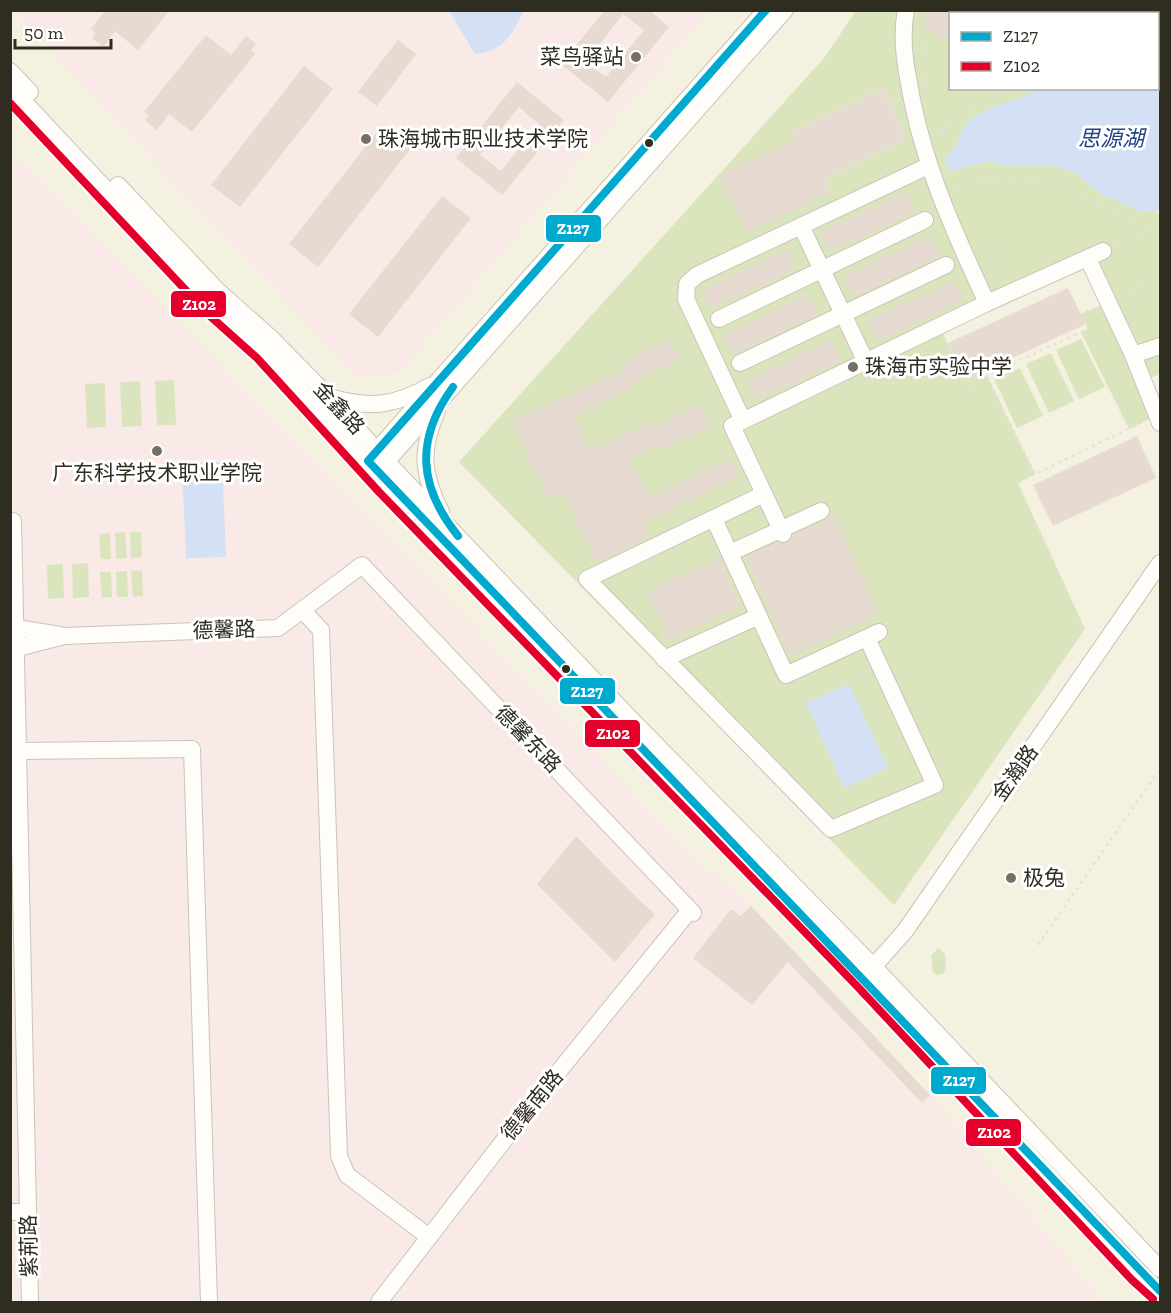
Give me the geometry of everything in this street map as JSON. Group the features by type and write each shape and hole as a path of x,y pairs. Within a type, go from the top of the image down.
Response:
{"street":[{"path":"377,461 441,379 766,10"},
{"path":"377,461 442,399 786,10"},
{"path":"906,10 903,34 904,56 916,124 928,166 947,216 987,303"},
{"name":"金鑫路","path":"10,71 217,290 271,338 329,397 377,461 869,973 1161,1269"},
{"name":"金鑫路","path":"10,87 218,309 446,524 869,973 1140,1274 1161,1292"},
{"path":"744,421 686,299 687,284 697,275 928,166"},
{"path":"719,319 925,220"},
{"path":"801,226 866,362"},
{"path":"782,532 732,426 987,303 1103,251"},
{"path":"1088,259 1133,355 1159,419"},
{"path":"740,363 946,264"},
{"path":"1133,355 1161,346"},
{"path":"329,397 345,402 380,405 400,401 441,379"},
{"path":"442,399 429,429 424,462 432,493 446,524"},
{"path":"714,519 786,675 873,635 935,785 831,830 587,579 764,494"},
{"path":"730,553 782,532 821,511"},
{"name":"紫荊路","path":"13,521 13,650 17,751 16,952 30,1302"},
{"name":"金瀚路","path":"869,973 905,930 1161,563"},
{"name":"德馨路","path":"13,627 64,636 278,628 362,565"},
{"name":"德馨东路","path":"362,565 692,912"},
{"path":"303,611 321,630 339,1156 347,1175 429,1237"},
{"path":"664,658 759,616"},
{"name":"德馨路","path":"13,650 64,636"},
{"path":"17,751 192,749 209,1302"},
{"name":"德馨南路","path":"379,1302 529,1108 692,912"},
{"path":"10,1212 28,1212"}],"path":[{"path":"922,10 920,42 929,102"},
{"path":"935,137 961,114 1006,90"},
{"path":"933,129 936,143"},
{"path":"953,195 951,189 977,180 1065,183 1085,198 1125,216 1140,233"},
{"path":"1103,251 1160,224"},
{"path":"975,246 978,253 996,247 1013,276 1023,272"},
{"path":"968,390 983,378 1088,329 1081,314"},
{"path":"980,373 983,378"},
{"path":"987,376 1035,474"},
{"path":"1018,483 1159,419"},
{"path":"1038,945 1157,773 1161,772"}],"shaded area":[{"name":"珠海城市职业技术学院","path":"13,11 709,11 400,371 358,379"},
{"name":"广东科学技术职业学院","path":"10,162 24,162 585,741 692,858 740,894 930,1095 1104,1302 11,1302"}],"green space":[{"name":"珠海市实验中学","path":"856,11 1104,11 949,12 949,90 1159,90 1160,40 1160,207 1157,212 1160,217 1160,374 1143,381 1157,415 1129,429 1081,332 1088,329 1081,314 1108,302 1088,259 940,327 965,380 980,373 983,377 987,376 1035,474 1018,483 1085,629 894,905 459,462 824,58","holes":["883,89 907,140 825,178 832,192 791,132"]},
{"path":"1081,339 1105,387 1079,399 1056,350"},
{"path":"1051,353 1074,401 1049,413 1026,364"},
{"path":"1020,368 1043,416 1017,428 994,379"},
{"path":"174,380 176,425 157,425 155,381"},
{"path":"140,381 142,426 122,427 120,382"},
{"path":"105,383 106,427 87,428 85,384"},
{"path":"125,532 127,558 116,559 115,533"},
{"path":"130,532 141,532 142,557 131,558"},
{"path":"110,533 111,559 101,559 99,534"},
{"path":"88,563 89,597 73,598 72,564"},
{"path":"63,564 64,598 48,599 47,565"},
{"path":"142,570 143,596 133,597 131,571"},
{"path":"127,571 128,597 117,597 116,572"},
{"path":"100,572 111,572 112,597 102,598"},
{"path":"938,948 945,954 946,969 943,974 937,975 933,972 931,956"}],"water":[{"path":"449,11 524,11 506,40 493,49 475,54"},
{"name":"思源湖","path":"1159,46 1160,207 1157,212 1142,212 1103,195 1071,170 1051,166 1011,166 986,161 948,172 945,159 973,118 1030,94 1033,90 1159,90"},
{"path":"222,462 226,557 186,558 182,464"},
{"path":"849,684 888,768 844,788 806,703"}],"building":[{"path":"106,10 170,10 138,50 115,31 103,47 92,38 95,33 91,29"},
{"path":"605,10 649,10 669,27 608,102 561,64","holes":["623,14 644,30 606,77 586,62"]},
{"path":"931,10 951,10 949,12 949,42 921,25"},
{"path":"206,35 231,55 246,36 256,44 251,51 255,54 192,132 169,114 157,130 145,120 149,116 144,112"},
{"path":"398,40 416,54 377,106 358,92"},
{"path":"304,66 333,89 240,207 211,185"},
{"path":"517,82 564,120 502,195 456,158","holes":["519,107 539,124 501,171 480,155"]},
{"path":"883,89 907,140 825,178 832,192 747,232 720,175 795,140 791,132"},
{"path":"382,126 411,148 318,267 289,244"},
{"path":"906,192 915,212 830,252 821,233"},
{"path":"442,196 471,218 378,337 349,314"},
{"path":"930,236 940,255 855,296 845,276"},
{"path":"787,249 796,269 711,309 702,290"},
{"path":"953,281 963,300 878,341 868,321"},
{"path":"1068,288 1086,324 965,380 948,343"},
{"path":"808,294 818,314 733,354 723,335"},
{"path":"670,339 680,359 630,383 633,388 574,416 590,451 649,423 652,428 701,404 711,426 662,449 660,445 630,459 650,497 730,459 738,477 643,523 650,536 596,562 563,491 548,498 512,421 624,370 621,363"},
{"path":"831,340 841,360 756,401 747,381"},
{"path":"1137,436 1156,478 1053,526 1033,485"},
{"path":"832,512 879,614 790,657 746,557 777,543 788,543 793,535 825,521"},
{"path":"719,558 741,606 669,640 647,592"},
{"path":"576,836 655,914 615,962 537,884"},
{"path":"751,906 930,1095 922,1103 788,962 752,1005 693,958 731,909 740,916"}],"transit line":[{"name":"Z127","path":"766,10 368,461 1160,1291"},
{"name":"Z102","path":"10,103 210,316 257,358 379,492 856,985 1132,1280 1153,1299"},
{"name":"Z127","path":"453,387 432,425 427,444 426,462 435,499 458,536"}],"place":[{"name":"菜鸟驿站","path":"636,57"},
{"name":"珠海城市职业技术学院","path":"366,139"},
{"name":"珠海市实验中学","path":"853,367"},
{"name":"广东科学技术职业学院","path":"157,451"},
{"name":"极兔","path":"1011,878"}]}
